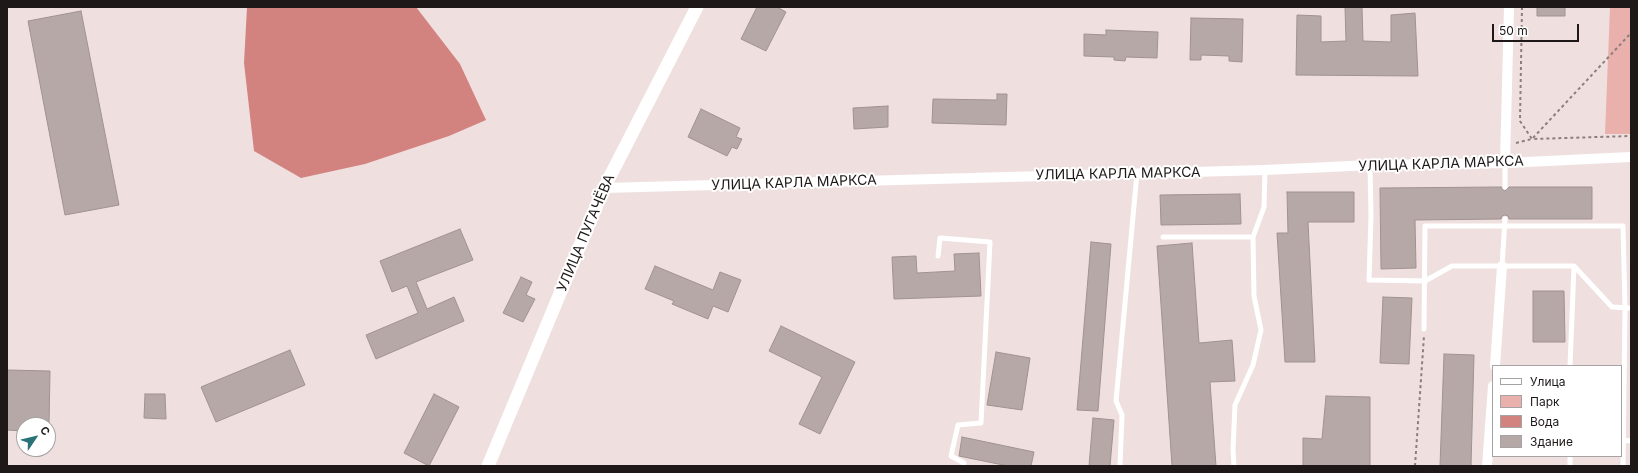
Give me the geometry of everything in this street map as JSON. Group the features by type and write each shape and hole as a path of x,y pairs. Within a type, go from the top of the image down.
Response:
{"street":[{"name":"УЛИЦА ПУГАЧЁВА","path":"488,466 604,188 697,7"},
{"path":"1505,163 1509,7"},
{"name":"УЛИЦА КАРЛА МАРКСА","path":"604,188 1505,163 1631,157"},
{"path":"1495,365 1502,266"},
{"path":"1487,466 1492,399"}],"lane":[{"path":"1505,163 1505,187"},
{"path":"1370,166 1370,280 1425,281 1452,266 1574,266 1612,308 1631,308"},
{"path":"1234,466 1233,450 1235,405 1253,365 1261,330 1254,296 1253,237 1264,207 1265,170"},
{"path":"1120,466 1122,415 1116,400 1137,173"},
{"path":"1502,266 1505,219"},
{"path":"1424,329 1425,226 1623,226 1625,308 1623,466"},
{"path":"1163,237 1253,237"},
{"path":"938,256 940,238 990,242 981,423 958,425 951,456 964,463 963,466"},
{"path":"1570,365 1574,266"},
{"path":"1623,440 1631,441"}],"path":[{"path":"1522,7 1520,121 1532,139"},
{"path":"1532,139 1631,33"},
{"path":"1510,145 1532,139 1631,136"},
{"path":"1415,466 1424,329"}],"green space":[{"path":"1610,7 1631,7 1631,134 1605,134"}],"water":[{"path":"247,7 416,7 460,64 486,120 449,136 365,164 301,178 254,151 244,63"}],"building":[{"path":"757,7 777,7 786,12 766,51 741,39"},
{"path":"1345,7 1362,7 1363,41 1391,42 1391,15 1415,13 1418,76 1296,75 1297,15 1321,16 1321,42 1346,41"},
{"path":"1537,7 1565,7 1565,16 1537,16"},
{"path":"81,11 119,205 65,215 28,21"},
{"path":"1191,18 1243,19 1242,62 1229,61 1229,56 1201,55 1201,60 1190,60"},
{"path":"1106,30 1158,32 1157,58 1126,57 1125,61 1114,60 1114,57 1084,56 1084,34 1106,35"},
{"path":"997,94 1007,94 1006,125 932,123 933,99 997,100"},
{"path":"888,106 888,127 854,129 853,108"},
{"path":"701,109 740,128 736,137 742,139 737,149 732,147 727,156 688,137"},
{"path":"1501,187 1505,191 1509,187 1592,187 1592,219 1509,219 1508,216 1505,215 1502,216 1501,219 1415,220 1416,268 1381,269 1380,188"},
{"path":"1287,192 1354,192 1354,222 1308,222 1315,362 1285,362 1277,233 1288,233"},
{"path":"1240,194 1241,224 1161,225 1160,195"},
{"path":"460,229 473,260 416,282 427,309 454,297 464,321 376,359 366,335 418,313 407,286 392,292 380,261"},
{"path":"1091,242 1111,244 1098,411 1077,410"},
{"path":"1192,243 1199,343 1232,340 1235,381 1210,382 1216,466 1172,466 1157,246"},
{"path":"979,253 981,296 894,299 892,257 916,256 917,273 955,271 954,254"},
{"path":"655,266 713,290 720,272 741,280 728,312 713,306 708,319 672,304 674,301 645,289"},
{"path":"521,277 532,282 526,295 535,299 523,322 503,313"},
{"path":"1533,291 1564,291 1565,342 1533,342"},
{"path":"1383,297 1412,298 1409,364 1380,363"},
{"path":"781,326 855,362 820,434 799,424 822,377 769,351"},
{"path":"290,350 305,385 216,422 201,387"},
{"path":"996,352 1030,358 1022,410 987,405"},
{"path":"1444,354 1474,355 1471,466 1440,466"},
{"path":"7,370 50,371 49,417 16,417 16,431 7,430"},
{"path":"145,394 165,394 166,419 144,418"},
{"path":"434,394 459,407 429,466 404,453"},
{"path":"1326,396 1370,397 1370,466 1303,466 1303,438 1322,439"},
{"path":"1093,418 1114,420 1110,466 1089,466"},
{"path":"962,437 1034,452 1031,466 1008,466 959,456"}]}
